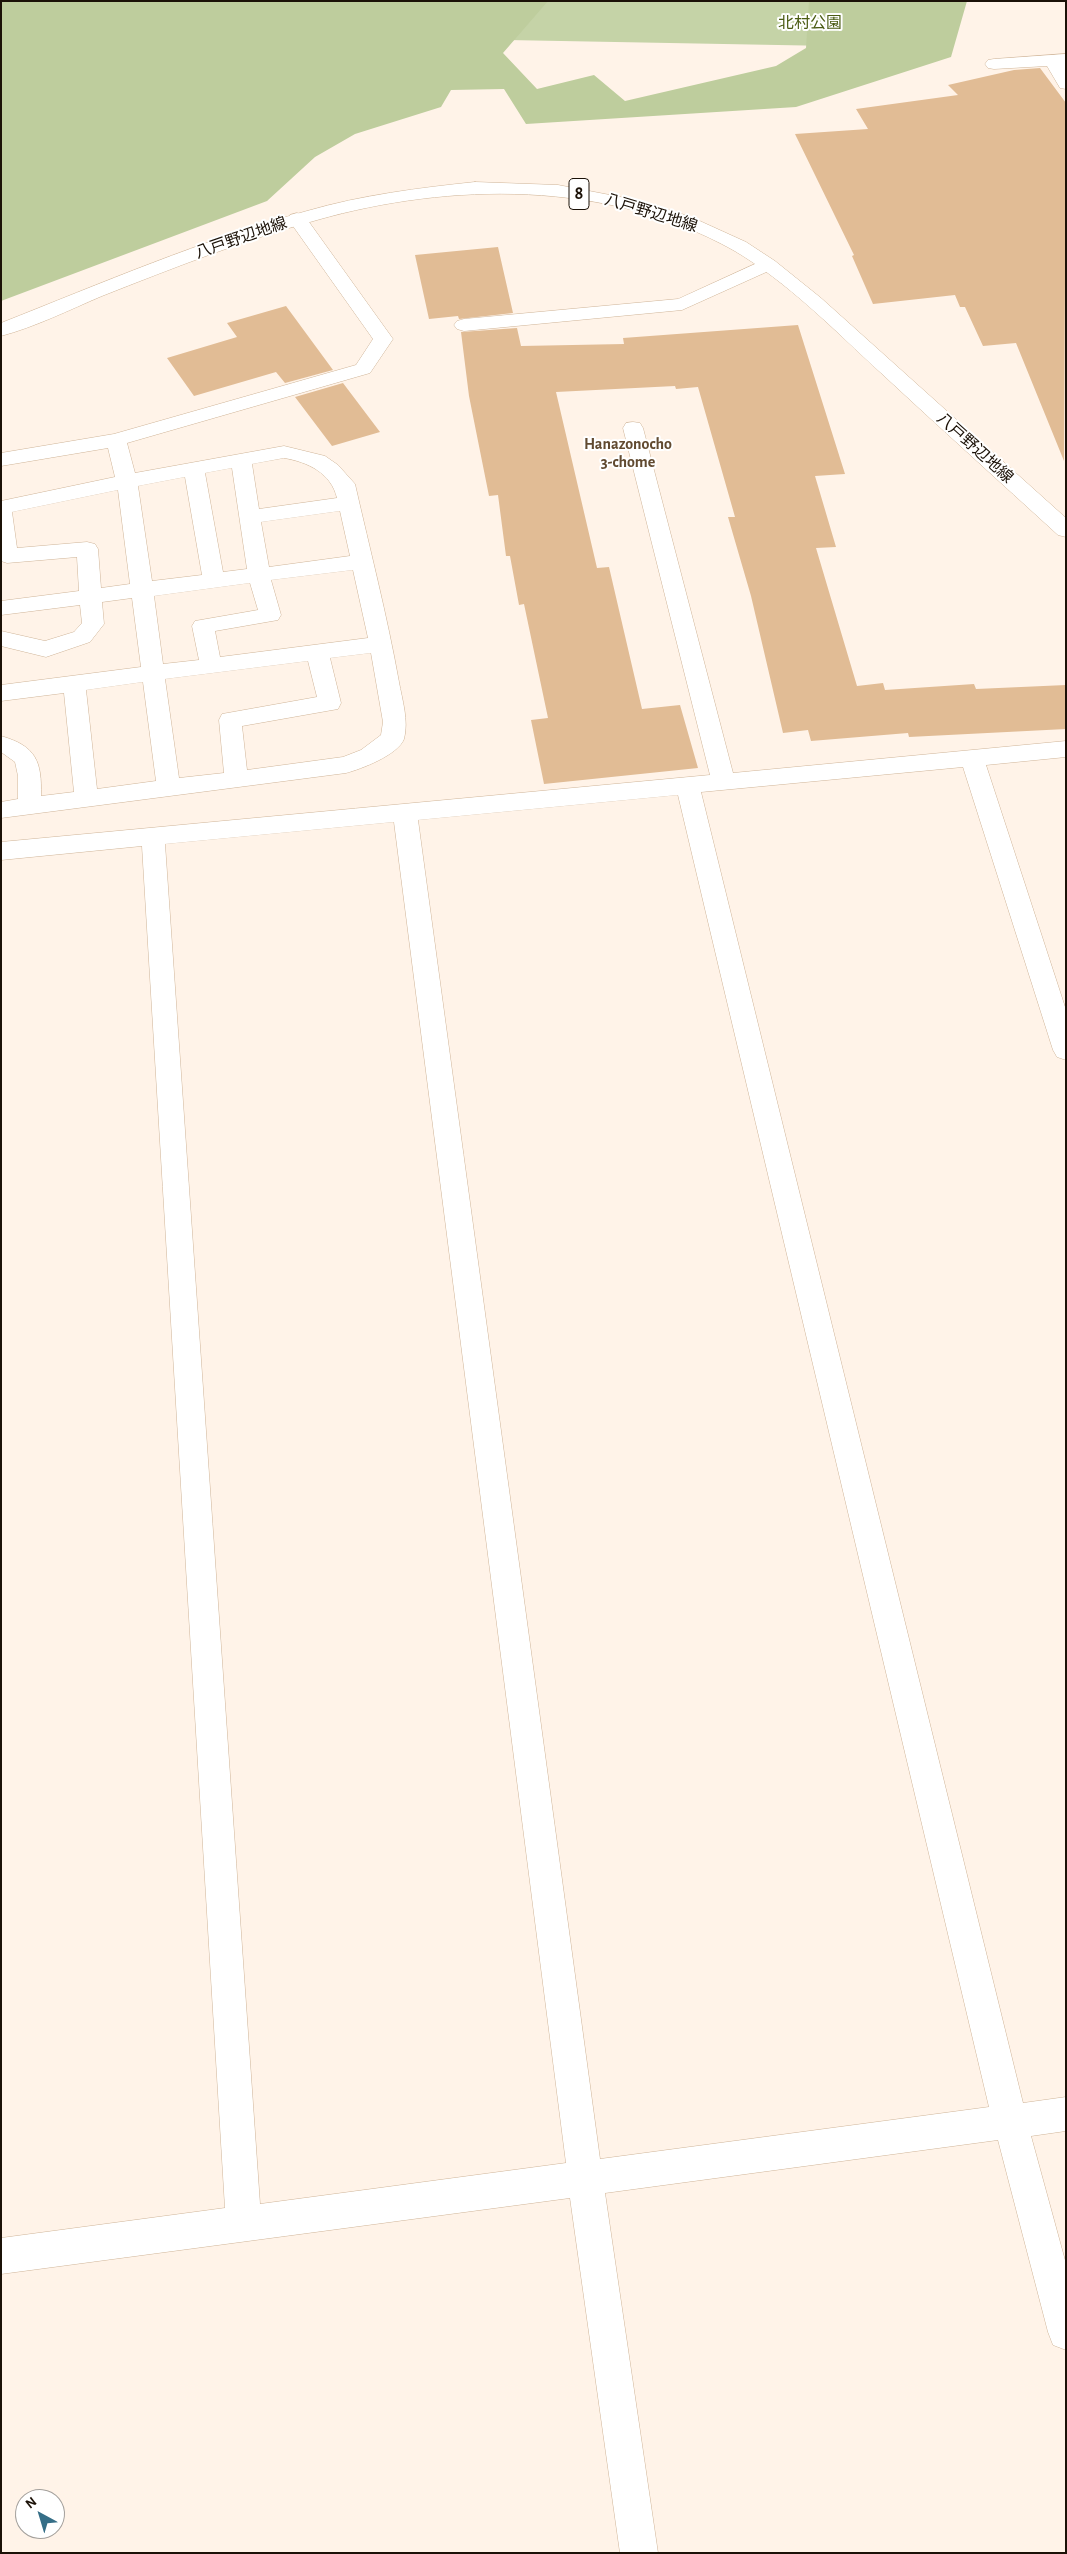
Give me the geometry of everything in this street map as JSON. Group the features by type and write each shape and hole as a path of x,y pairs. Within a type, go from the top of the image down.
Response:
{"street":[{"path":"994,64 1060,59 1066,84"},
{"name":"八戸野辺地線","path":"1,330 202,251 297,219 375,198 447,188 504,187 557,190 613,199 660,213 705,230 753,254 808,297 1066,530"},
{"path":"1,460 116,440 363,369 383,339 297,219"},
{"path":"464,325 682,304 766,265"},
{"path":"633,428 724,782"},
{"path":"116,440 127,481 169,789"},
{"path":"1,640 5,638 46,650 82,637 93,624 89,596 87,549 7,556 1,508 127,481 284,452 305,454 326,464 344,484 360,562 381,644 394,722 392,739 369,756 346,765 1,810"},
{"path":"210,666 203,626 270,615 259,575 241,460"},
{"path":"194,469 214,581"},
{"path":"250,517 348,503"},
{"path":"1,608 360,562"},
{"path":"1,692 381,644"},
{"path":"236,780 230,720 330,703 317,652"},
{"path":"74,683 86,799"},
{"path":"1,744 12,746 24,755 30,775 29,806"},
{"path":"1,851 1066,750"},
{"path":"972,758 1066,1050"},
{"path":"687,785 1010,2122 1066,2332"},
{"path":"405,813 584,2179 639,2553"},
{"path":"153,837 244,2224"},
{"path":"1,2256 1066,2114"}],"green space":[{"path":"1,1 548,1 503,53 537,89 594,75 625,101 776,66 806,48 809,1 967,1 951,57 796,107 526,124 504,89 451,90 441,107 355,134 315,157 267,201 1,301"},
{"name":"北村公園","path":"150,1 863,1 832,46 128,33"}],"building":[{"path":"1040,68 1066,103 1064,461 1016,343 983,346 965,307 960,307 955,295 873,304 852,256 854,255 795,134 868,129 856,109 958,95 948,85 1014,70"},
{"path":"498,247 513,313 459,319 458,316 429,319 415,255"},
{"path":"286,306 333,370 285,383 276,372 194,396 167,358 237,337 227,323"},
{"path":"798,325 845,474 815,476 836,547 816,548 857,686 883,683 885,690 974,684 976,689 1066,685 1066,729 909,737 908,733 811,741 808,730 783,733 751,596 728,517 735,517 698,387 676,389 675,386 556,392 597,568 609,567 642,709 680,705 698,768 544,784 531,720 548,718 524,604 519,605 510,556 506,556 498,495 489,496 469,396 461,332 517,328 521,346 624,344 623,338"},
{"path":"343,383 380,432 332,446 295,397"}],"district":[{"name":"Hanazonocho 3-chome","path":"628,453"}]}
